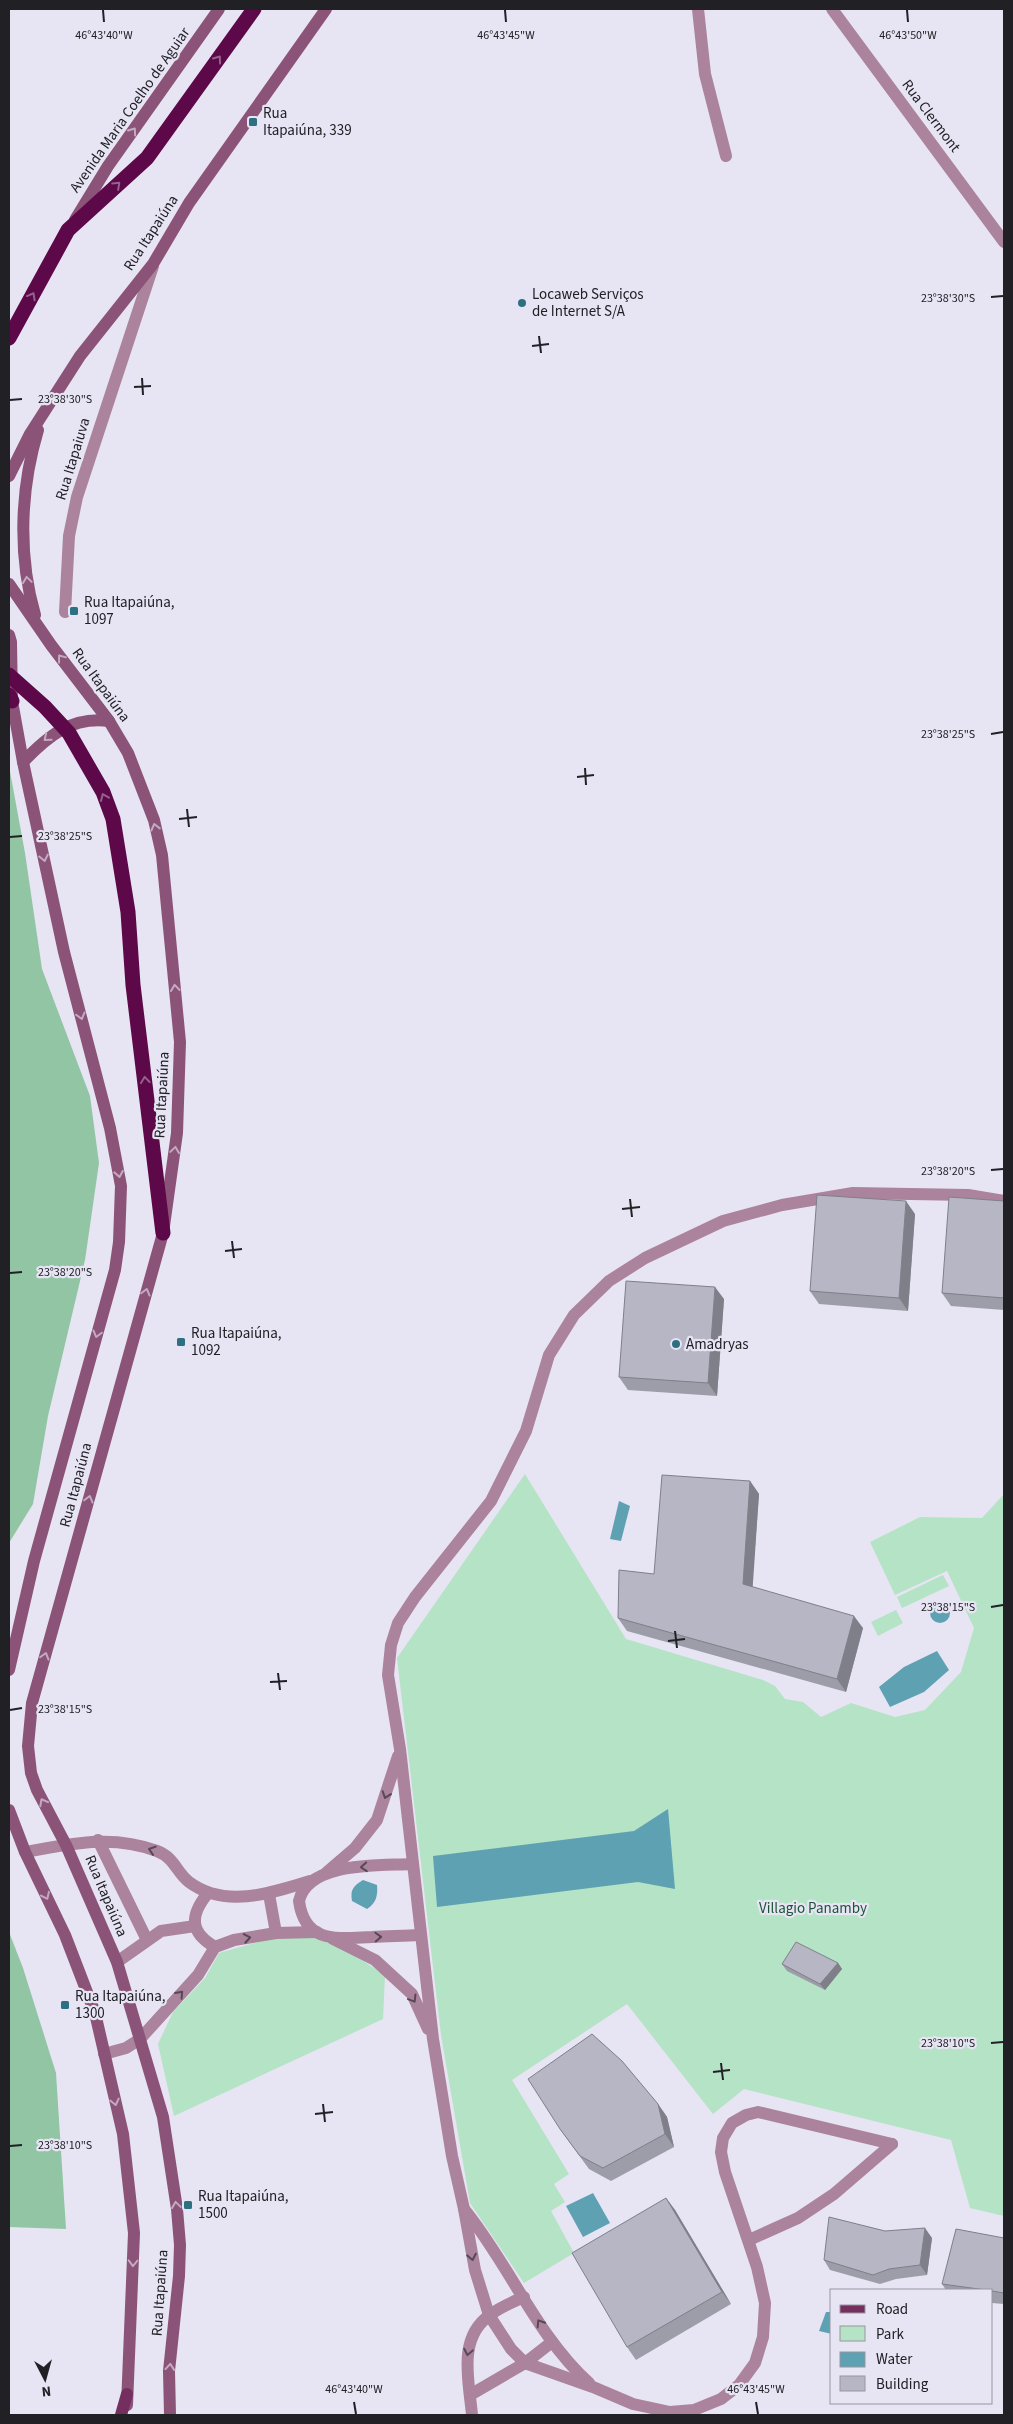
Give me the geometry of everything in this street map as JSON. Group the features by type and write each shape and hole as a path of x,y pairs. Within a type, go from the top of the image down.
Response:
{"highway":[{"path":"9,338 68,230 147,158 254,9"},
{"path":"9,675 46,707 69,732 103,792 113,819 128,912 134,985 163,1233"}],"main road":[{"name":"Avenida Maria Coelho de Aguiar","path":"68,230 108,166 220,9"},
{"name":"Rua Itapaiúna","path":"9,476 43,411 80,356 153,264 189,203 326,9"},
{"path":"38,627 29,595 24,557 23,522 27,475 43,411"},
{"name":"Rua Itapaiúna","path":"9,584 38,627 109,721 128,753 154,820 162,855 180,1042 177,1133 163,1233 32,1703 28,1746 31,1774 37,1790 66,1845 117,1962 163,2117 177,2209 179,2276 169,2371 170,2415"},
{"name":"Rua Itapaiúna","path":"9,635 11,642 11,698 23,762 64,952 110,1128 121,1186 119,1242 115,1270 34,1561 9,1670"},
{"path":"23,762 44,740 57,730 73,724 97,720 109,721"},
{"name":"Rua Itapaiúna","path":"9,1810 25,1852 64,1935 95,2013 122,2134 134,2233 127,2415"},
{"path":"121,2415 128,2394"}],"street":[{"path":"698,9 705,74 726,156"},
{"name":"Rua Clermont","path":"832,9 1004,242"},
{"name":"Rua Itapaiuva","path":"65,612 69,536 77,497 153,264"},
{"path":"749,2240 798,2218 834,2194 892,2144 758,2112 746,2115 732,2123 723,2138 721,2152 725,2172 749,2240 765,2303 763,2329 755,2363 739,2385 721,2399 694,2410 670,2412 633,2404 594,2387 525,2363 511,2349 489,2315 475,2270 452,2156 433,2038 419,1935 400,1748 388,1675 391,1645 398,1623 415,1597 491,1501 526,1431 549,1356 574,1315 610,1281 645,1258 723,1221 782,1205 853,1193 968,1196 1004,1201"},
{"path":"25,1852 98,1840 123,1842 158,1851 173,1860 188,1881 208,1893 232,1897 269,1894 310,1881 326,1873 355,1848 377,1820 400,1748"},
{"path":"98,1840 147,1940"},
{"path":"326,1873 357,1867 412,1864"},
{"path":"310,1881 299,1901 304,1921 317,1932 375,1960 412,1994 433,2038"},
{"path":"208,1893 197,1906 195,1926 202,1940 215,1947"},
{"path":"269,1894 276,1932"},
{"path":"117,1962 161,1931 195,1926"},
{"path":"104,2054 126,2048 140,2039 198,1975 215,1947 234,1940 276,1932 317,1932"},
{"path":"333,1939 419,1935"},
{"path":"464,2209 495,2249 552,2342 564,2358 594,2387"},
{"path":"472,2415 466,2370 468,2350 474,2333 489,2315 524,2297"},
{"path":"470,2396 525,2363 552,2342"}],"green space":[{"path":"9,766 25,853 42,969 90,1096 99,1163 85,1260 48,1416 33,1504 9,1543"},
{"name":"Villagio Panamby","path":"525,1474 626,1639 763,1680 775,1686 785,1699 803,1702 821,1717 851,1703 895,1717 925,1710 961,1672 974,1628 947,1571 895,1595 870,1542 920,1517 982,1518 1004,1494 1004,2216 970,2208 951,2140 744,2089 713,2114 627,2004 512,2080 569,2174 554,2184 565,2202 551,2211 574,2253 524,2283 470,2203 441,2035 397,1658"},
{"path":"943,1575 949,1586 902,1608 897,1597"},
{"path":"896,1610 903,1623 878,1636 871,1622"},
{"path":"9,1932 23,1968 56,2073 66,2229 9,2227"},
{"path":"275,1937 308,1937 327,1941 353,1954 385,1976 383,2019 174,2116 158,2044 173,2012 205,1978 219,1953"}],"water":[{"path":"619,1501 630,1506 621,1541 610,1539"},
{"path":"940,1603 947,1606 950,1613 947,1620 940,1623 933,1620 930,1613 933,1606"},
{"path":"937,1651 949,1670 924,1692 890,1707 879,1687 904,1667"},
{"path":"668,1809 675,1889 638,1882 437,1907 433,1856 634,1831"},
{"path":"363,1880 377,1885 376,1899 367,1909 352,1901 351,1894 357,1884"},
{"path":"593,2193 610,2223 583,2237 566,2206"},
{"path":"826,2312 830,2312 830,2334 819,2331"}],"building":[{"path":"817,1195 906,1201 899,1298 810,1291"},
{"path":"949,1197 1004,1201 1004,1298 942,1293"},
{"name":"Amadryas","path":"626,1281 715,1287 708,1383 619,1377"},
{"path":"662,1475 750,1481 743,1584 854,1616 837,1679 618,1618 619,1570 654,1574"},
{"path":"796,1942 838,1963 820,1984 782,1964"},
{"path":"592,2034 622,2061 658,2104 665,2134 603,2168 580,2156 528,2079"},
{"path":"666,2198 722,2292 627,2347 572,2253"},
{"path":"829,2217 885,2231 925,2228 920,2265 889,2269 873,2275 824,2260"},
{"path":"956,2229 1004,2238 1004,2293 993,2291 993,2289 942,2284"}],"place":[{"name":"Rua Itapaiúna, 339","path":"253,122"},
{"name":"Locaweb Serviços de Internet S/A","path":"522,303"},
{"name":"Rua Itapaiúna, 1097","path":"74,611"},
{"name":"Rua Itapaiúna, 1092","path":"181,1342"},
{"name":"Amadryas","path":"676,1344"},
{"name":"Rua Itapaiúna, 1300","path":"65,2005"},
{"name":"Rua Itapaiúna, 1500","path":"188,2205"}]}
